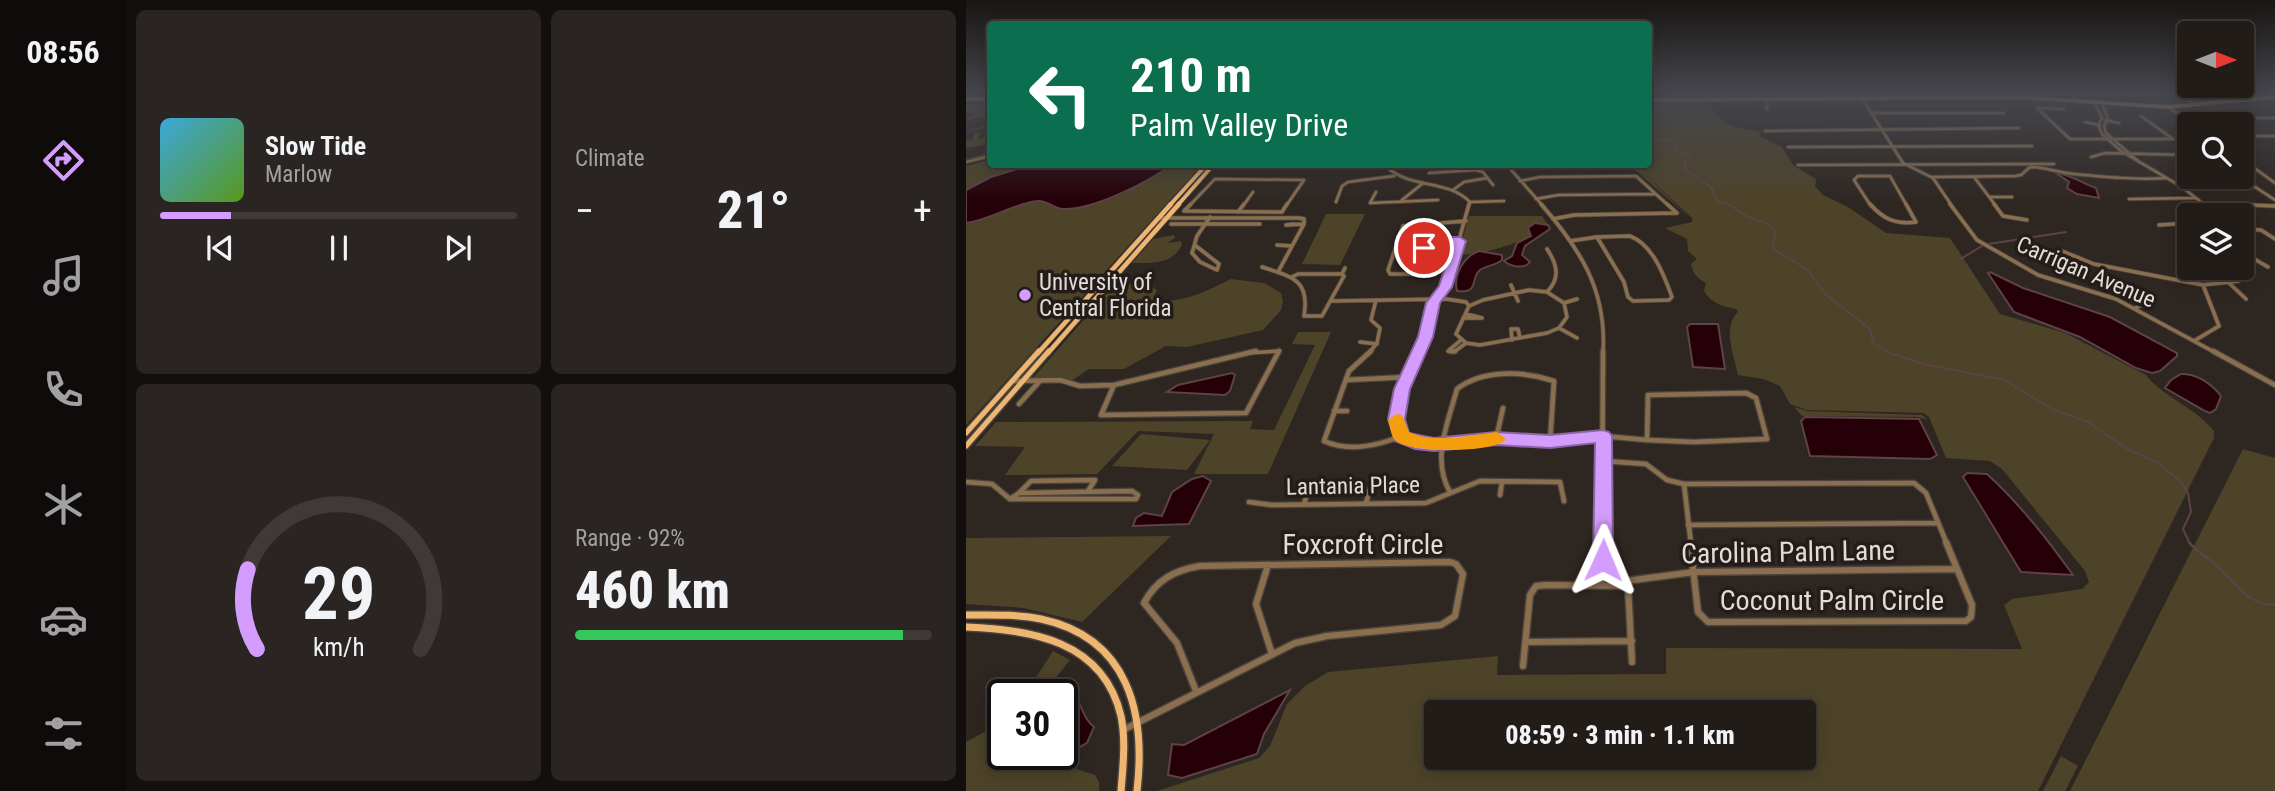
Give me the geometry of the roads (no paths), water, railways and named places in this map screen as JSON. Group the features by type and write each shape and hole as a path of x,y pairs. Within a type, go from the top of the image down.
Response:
{"main road":[{"path":"966,433 1203,168"},
{"path":"966,446 1210,168"},
{"path":"966,615 1016,615 1046,620 1083,635 1114,662 1132,693 1139,721 1141,752 1137,791"},
{"path":"1035,632 1046,620"},
{"path":"966,627 1035,632 1069,645 1098,670 1114,696 1123,730 1124,769 1121,791"}],"street":[{"path":"1881,129 1905,165 1931,177 2018,176 2030,167 2039,167 2072,174 2099,174 2135,180 2167,178"},
{"path":"1765,131 1893,129"},
{"path":"2059,129 2068,138 2105,136 2173,139 2159,129"},
{"path":"2098,129 2139,163 2167,178 2202,203"},
{"path":"2106,129 2110,137 2131,153 2139,163"},
{"path":"2254,136 2275,136"},
{"path":"1788,147 2032,146"},
{"path":"2091,157 2125,153 2177,155"},
{"path":"966,163 987,158"},
{"path":"1798,165 2054,164"},
{"path":"1884,165 1916,221 1915,223 1899,224 1889,221 1865,201 1854,180 1858,176 1890,176"},
{"path":"1391,168 1394,176"},
{"path":"1509,168 1553,219 1586,265 1603,313 1605,350 1601,391 1604,461 1602,584"},
{"path":"2254,168 2275,183"},
{"path":"1429,173 1476,170 1483,172 1493,185"},
{"path":"1336,202 1342,186 1348,182 1394,176 1454,190 1471,202 1504,201"},
{"path":"1520,181 1540,177 1636,176 1676,213 1574,215 1553,219"},
{"path":"1973,176 2006,218 2027,220"},
{"name":"Carrigan Avenue","path":"1931,177 1969,232 1978,240 2038,275 2109,296 2275,385"},
{"path":"1454,190 1464,183 1487,178"},
{"path":"1212,180 1304,180 1282,212 1214,212 1184,211 1212,180"},
{"path":"1402,201 1422,184"},
{"path":"2254,186 2274,198"},
{"path":"1237,212 1253,192"},
{"path":"1376,192 1370,203 1438,200"},
{"path":"1535,199 1558,195 1657,194"},
{"path":"1989,197 2012,197"},
{"path":"2129,199 2196,198"},
{"path":"1471,202 1446,287 1435,299 1426,337 1408,377 1396,419 1401,436 1415,443 1444,444 1496,439 1550,442 1603,436 1647,440 1762,441 1767,439 1768,434 1756,398 1752,394 1651,394 1646,398 1647,440"},
{"path":"2254,205 2275,206"},
{"path":"1196,246 1217,260 1217,270 1194,257 1192,253 1197,236 1214,212"},
{"path":"1159,218 1304,219 1304,224 1278,272"},
{"path":"1460,241 1434,241 1426,244 1425,251 1430,258 1422,274 1390,274 1388,270 1403,226 1466,221"},
{"path":"1171,224 1259,223"},
{"path":"1294,224 1304,224"},
{"path":"2158,225 2177,224"},
{"path":"2254,230 2261,230 2275,239"},
{"path":"1570,241 1597,237 1637,237 1662,273 1672,297 1669,300 1633,301 1628,297 1624,282 1597,237"},
{"path":"1277,246 1293,246"},
{"path":"1547,249 1557,271 1554,284 1547,292"},
{"path":"2062,251 2094,264 2203,285 2237,280"},
{"path":"2254,259 2268,267"},
{"path":"1262,267 1292,278 1302,287 1307,297 1303,313 1306,317 1322,316 1344,276 1342,274 1345,268"},
{"path":"1292,278 1298,274 1342,274"},
{"path":"2228,282 2246,299"},
{"path":"1511,285 1518,301"},
{"path":"2194,341 2217,328 2219,323 2203,292 2203,285"},
{"path":"1547,292 1564,303 1567,317 1559,328 1547,333 1480,345 1463,342 1456,334 1469,306 1514,293 1547,292"},
{"path":"1332,301 1435,299 1460,301 1469,306"},
{"path":"1564,303 1577,299"},
{"path":"1376,300 1371,320 1380,328 1377,344 1373,352 1353,364 1324,441 1329,444 1385,444 1401,436"},
{"path":"2134,309 2147,303"},
{"path":"1511,340 1510,330 1515,328 1520,338"},
{"path":"1559,328 1577,338"},
{"path":"1360,342 1377,344"},
{"path":"1012,382 1060,380 1080,386 1114,385 1257,351 1279,351 1246,413 1101,415 1114,385"},
{"path":"1450,492 1439,471 1460,386 1466,381 1514,373 1546,377 1554,381 1550,442"},
{"path":"1345,380 1408,377"},
{"path":"1019,404 1039,382"},
{"path":"1496,439 1503,408"},
{"path":"1334,411 1347,411"},
{"name":"Coconut Palm Circle","path":"1604,461 1646,464 1667,480 1684,484 1914,483 1926,493 1973,611 1966,621 1716,624 1702,618 1698,612 1684,484"},
{"path":"1010,499 1031,481 1095,480 1087,492"},
{"name":"Lantania Place","path":"1249,502 1426,503 1480,481 1560,482 1564,501"},
{"path":"966,482 992,484 1010,499 1136,499 1138,495 1132,491 1019,493"},
{"path":"1500,495 1502,482"},
{"path":"1366,503 1370,489"},
{"path":"1304,504 1308,491"},
{"path":"1688,526 1938,523"},
{"name":"Foxcroft Circle","path":"1123,730 1196,691 1311,638 1441,625 1455,616 1463,574 1456,564 1450,562 1188,568 1164,578 1144,603 1177,644 1196,691"},
{"path":"1268,565 1254,607 1272,654"},
{"name":"Carolina Palm Lane","path":"1526,642 1532,589 1546,585 1622,584 1626,581 1694,572 1956,569"},
{"path":"1622,584 1630,589 1632,662"},
{"path":"1523,666 1526,642 1632,641"}],"waterway":[{"path":"1652,140 1674,141 1675,151 1690,155 1685,162 1686,170 1711,187 1718,202 1730,205 1744,215 1772,227 1776,231 1773,244 1775,250 1808,270 1825,294 1870,329 1873,343 1889,353 1924,364 2004,380 2052,409 2088,422 2129,450 2157,462 2181,482 2188,493 2191,512 2183,529 2189,542"},
{"path":"1988,244 2066,232"},
{"path":"1959,260 1982,246"},
{"path":"2189,542 2249,597 2275,605"}],"place":[{"name":"University of Central Florida","path":"1025,295"}]}
